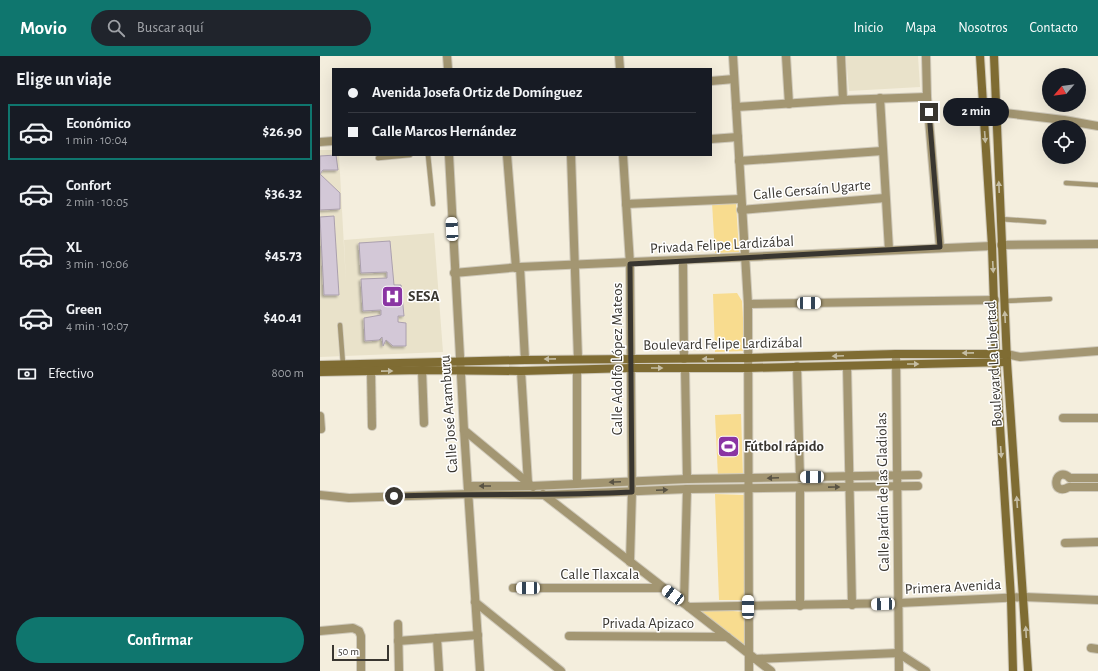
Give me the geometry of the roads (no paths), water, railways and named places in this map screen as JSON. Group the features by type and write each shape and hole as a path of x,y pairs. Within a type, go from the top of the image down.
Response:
{"main road":[{"name":"Boulevard La Libertad","path":"980,56 995,300 995,353 1011,598 1013,671"},
{"name":"Boulevard La Libertad","path":"994,56 1007,358 1028,671"},
{"name":"Boulevard Felipe Lardizábal","path":"320,365 343,364 361,367 371,371 422,370 525,360 684,359 995,353 1007,358"},
{"name":"Boulevard Felipe Lardizábal","path":"320,372 361,367 460,366 522,371 996,363 1007,358"}],"street":[{"path":"447,56 448,68"},
{"path":"619,56 620,68"},
{"path":"733,56 741,210 748,304 749,671"},
{"path":"786,56 789,104"},
{"path":"841,56 843,100"},
{"path":"926,56 927,97 940,247"},
{"path":"712,81 734,79"},
{"path":"736,107 880,98 927,97"},
{"path":"880,98 889,250"},
{"path":"996,112 1098,126"},
{"path":"712,139 738,137"},
{"path":"320,142 332,141"},
{"path":"739,161 882,151"},
{"name":"Calle José Aramburu","path":"449,156 454,273 480,671"},
{"path":"507,156 525,360"},
{"path":"571,156 576,265 578,359"},
{"name":"Calle Adolfo López Mateos","path":"623,156 630,264 632,368 632,492 630,562"},
{"name":"Calle Gersaín Ugarte","path":"741,210 885,198"},
{"path":"626,204 741,199"},
{"path":"1001,245 1098,244"},
{"name":"Privada Felipe Lardizábal","path":"454,273 518,267 630,264 940,247 992,246"},
{"path":"683,260 684,359"},
{"path":"748,304 995,300"},
{"path":"1007,358 1098,351"},
{"name":"Calle Jardín de las Gladiolas","path":"896,354 896,485 899,671"},
{"path":"797,366 800,478"},
{"path":"847,366 852,605"},
{"path":"685,368 687,479"},
{"path":"422,370 424,423"},
{"path":"577,370 577,483"},
{"path":"371,371 372,426"},
{"path":"522,371 530,484"},
{"path":"320,416 321,429"},
{"path":"1063,418 1098,418"},
{"path":"464,430 544,495 771,671"},
{"path":"320,494 349,498 469,490 530,484 687,479 918,475"},
{"path":"1098,478 1070,478 1066,475 1062,475 1058,477 1056,482 1060,489 1069,487 1098,487"},
{"path":"1069,487 1071,483 1070,478"},
{"path":"469,490 544,495 850,486 918,486"},
{"path":"800,488 800,606"},
{"path":"686,605 687,490"},
{"path":"1065,543 1098,542"},
{"name":"Calle Tlaxcala","path":"513,588 663,588"},
{"name":"Primera Avenida","path":"686,605 748,607 852,605 1024,597 1098,600"},
{"path":"475,602 561,671"},
{"path":"398,624 399,671"},
{"path":"320,631 353,628 359,631 361,671"},
{"path":"398,641 478,634"},
{"name":"Privada Apizaco","path":"569,636 727,637"},
{"path":"437,638 439,671"},
{"path":"755,659 898,653 926,671"}],"lane":[{"path":"378,158 399,156"},
{"path":"428,156 433,204"},
{"path":"1066,183 1098,185"},
{"path":"1000,219 1044,222"},
{"path":"1004,301 1050,299"},
{"path":"340,325 343,364"}],"place":[{"name":"SESA","path":"393,296"},
{"name":"Fútbol rápido","path":"729,446"}]}
